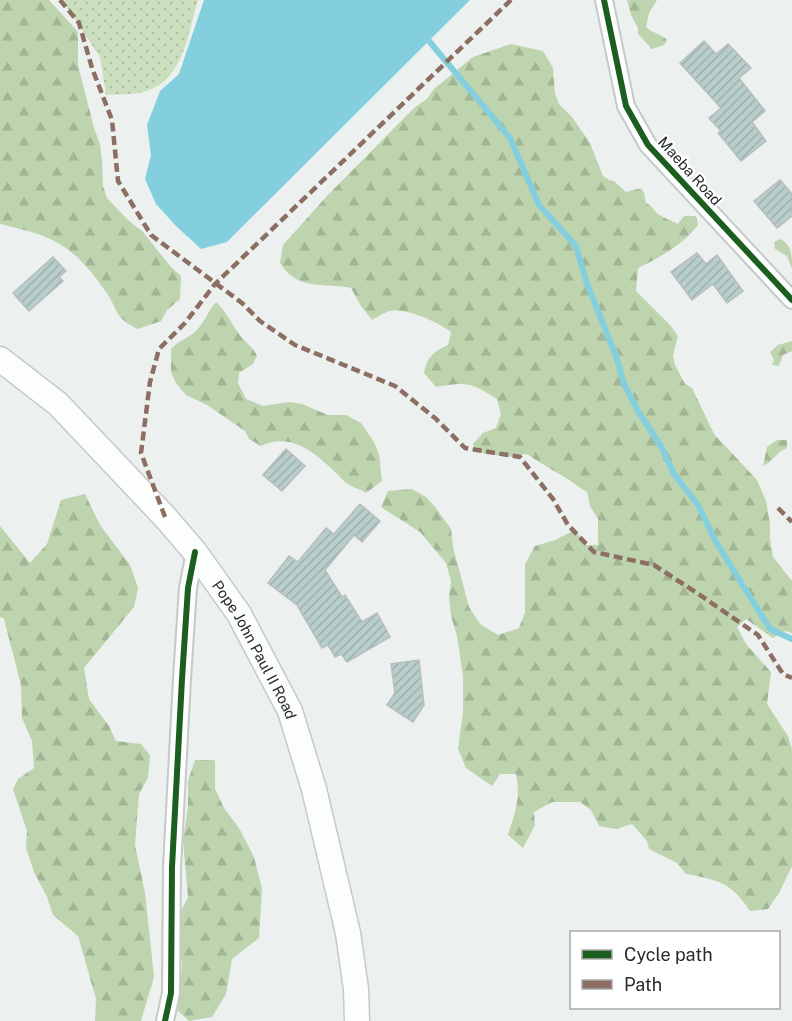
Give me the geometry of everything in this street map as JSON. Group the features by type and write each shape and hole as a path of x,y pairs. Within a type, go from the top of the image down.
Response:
{"main road":[{"name":"Pope John Paul II Road","path":"0,359 58,404 165,517 195,552 239,614 290,711 314,789 348,933 356,989 357,1021"}],"street":[{"name":"Maeba Road","path":"604,0 626,106 648,145 792,300"},
{"path":"165,1021 171,993 172,867 182,679 188,588 195,552"}],"green space":[{"path":"0,0 49,0 78,32 78,65 100,144 103,186 107,198 143,232 181,276 180,299 167,310 161,321 138,329 124,321 94,276 72,253 61,245 35,233 0,224"},
{"path":"64,0 198,0 182,55 167,78 156,87 143,92 106,95 100,57"},
{"path":"627,0 657,0 649,13 646,27 667,40 664,45 652,49 638,34 638,28"},
{"path":"511,44 543,51 553,68 555,94 559,104 572,117 590,143 603,176 614,181 626,192 641,188 646,203 658,214 678,224 684,216 696,216 698,225 686,238 663,255 638,268 636,291 678,336 673,355 675,365 685,384 692,388 714,434 757,480 766,501 773,557 792,581 792,633 785,631 773,638 746,619 737,627 746,644 771,672 767,704 788,736 792,749 792,866 779,893 768,909 750,911 730,888 707,878 686,874 677,863 649,849 647,841 632,824 616,829 599,826 591,810 580,802 552,802 534,812 535,825 523,848 508,835 518,798 516,774 500,774 492,786 466,768 458,749 463,712 463,676 457,636 451,616 449,597 451,581 446,563 420,532 381,507 388,491 412,489 426,497 451,529 453,547 469,607 480,624 498,635 519,628 525,612 525,564 535,546 555,540 575,530 586,545 598,545 598,519 590,506 587,492 527,454 508,457 476,452 473,444 483,433 496,428 501,414 497,399 474,386 455,384 436,387 424,373 432,355 448,345 451,332 430,320 405,312 390,311 372,320 351,288 303,282 287,272 280,263 283,245 326,197 414,108 427,99 434,89 473,57"},
{"path":"780,239 789,247 792,269 787,256 775,249 774,242"},
{"path":"216,302 257,356 253,364 239,373 238,383 246,399 263,406 289,402 302,404 328,415 346,415 361,423 379,454 382,481 366,493 347,484 319,458 301,446 282,441 261,446 249,439 245,431 207,405 186,395 176,383 171,372 171,349 196,331"},
{"path":"792,341 792,351 783,355 779,366 772,365 774,360 770,352 778,345"},
{"path":"777,440 787,440 787,448 763,466 767,447"},
{"path":"85,494 100,525 130,565 138,588 134,607 84,668 89,699 109,726 116,741 141,744 150,755 148,778 139,794 135,845 145,893 154,977 141,1021 95,1021 96,999 78,936 53,915 26,848 27,831 13,789 18,779 34,768 32,741 22,718 21,685 4,619 0,617 0,526 30,563 47,544 61,500"},
{"path":"195,760 215,760 215,789 254,857 262,889 259,938 232,959 226,994 212,1017 189,1021 178,1011 182,965 177,919 188,897 183,840 188,806 188,781"}],"water":[{"path":"204,0 470,0 227,242 201,249 156,204 145,179 151,155 147,125 160,91 179,74"}],"building":[{"path":"704,41 716,54 728,44 751,68 739,78 765,111 752,122 766,141 741,161 718,133 721,131 709,118 721,108 680,63"},
{"path":"780,180 792,194 792,216 777,228 754,201"},
{"path":"697,253 706,264 717,255 743,291 727,303 713,284 692,300 671,272"},
{"path":"53,257 66,271 59,277 63,281 29,311 13,293"},
{"path":"286,449 305,466 282,491 263,475"},
{"path":"360,504 380,521 362,542 354,535 325,570 342,597 345,595 362,622 377,613 390,637 347,662 341,654 335,657 328,645 322,648 297,605 268,583 289,556 298,562 326,528 334,534"},
{"path":"419,660 424,705 413,722 387,705 395,693 391,664"}],"waterway":[{"path":"424,35 510,138 539,205 576,246 586,281 616,356 624,384 638,411 662,448 674,474 698,505 716,542 770,629 792,639"}],"marked path":[{"path":"60,0 79,23 92,68 112,120 118,181 151,235 242,303 260,321 295,345 395,386 435,418 465,448 520,457 553,499 568,525 594,552 654,565 758,635 783,674 792,678"},
{"path":"165,517 141,453 150,382 159,349 185,323 215,284 511,0"},
{"path":"778,508 792,522"}],"cycle path":[{"path":"604,0 626,106 648,145 792,300"},
{"path":"165,1021 171,993 172,867 182,679 188,588 195,552"}]}
